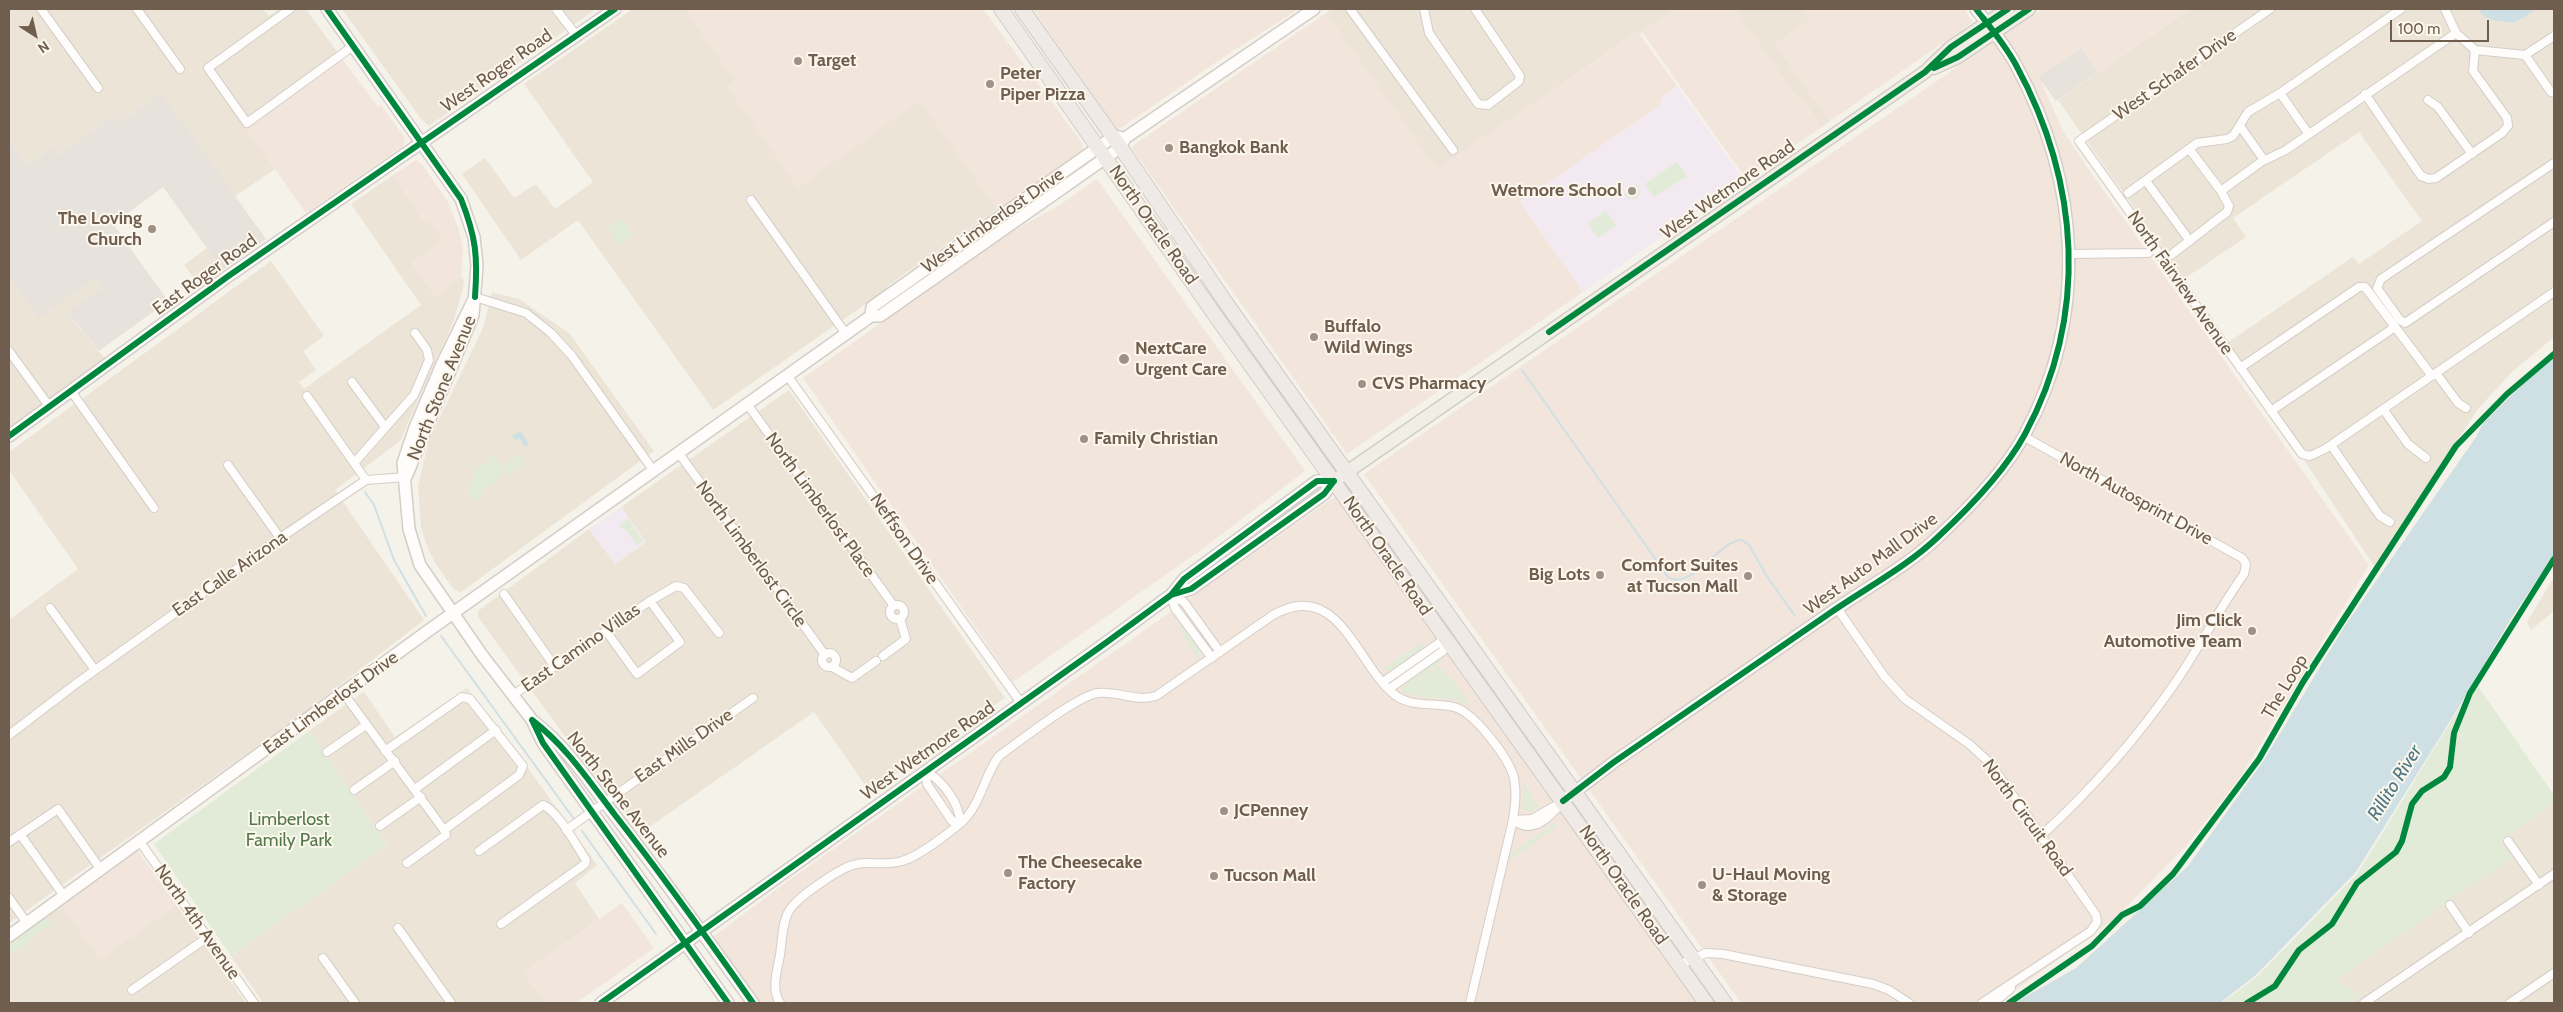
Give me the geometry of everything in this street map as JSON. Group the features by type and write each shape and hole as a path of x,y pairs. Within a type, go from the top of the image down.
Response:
{"highway":[{"name":"North Oracle Road","path":"1001,9 1214,313 1446,638 1694,957 1725,1003"},
{"path":"1012,9 1042,38"},
{"name":"North Oracle Road","path":"1022,9 1119,141 1226,303 1347,471 1569,797 1706,1003"},
{"path":"1161,238 1173,243 1214,298 1226,303"},
{"path":"1214,313 1226,316 1264,368 1283,381"}],"main road":[{"name":"West Wetmore Road","path":"1334,481 1925,72 1950,48 2008,9"},
{"name":"West Wetmore Road","path":"1925,72 1958,57 2029,9"}],"street":[{"path":"41,9 98,88"},
{"path":"137,9 180,69"},
{"path":"290,9 208,68 246,123 353,46"},
{"name":"North Stone Avenue","path":"327,9 461,199 473,229 477,266 475,297 461,321 414,430 403,463 406,477 405,502 409,530 420,566 532,720 543,743 728,1003"},
{"path":"556,9 576,35"},
{"name":"West Roger Road","path":"422,142 615,9"},
{"name":"West Limberlost Drive","path":"653,470 871,316 880,316 1102,153 1314,9"},
{"path":"1350,9 1453,150"},
{"path":"1424,9 1429,33 1478,104 1483,106 1488,105 1519,81 1520,76 1475,9"},
{"path":"1976,9 1995,33"},
{"name":"West Schafer Drive","path":"2079,141 2270,9"},
{"path":"2128,193 2202,141 2227,139 2233,136 2248,112 2280,93 2401,9"},
{"path":"2445,9 2456,33 2475,50 2525,55 2554,36"},
{"name":"West Auto Mall Drive","path":"1513,820 1524,826 1536,826 1614,762 1937,538 1983,491 2024,436 2044,394 2060,347 2070,254 2065,202 2045,126 2015,63 1995,33"},
{"path":"2221,191 2264,160 2286,150 2364,94 2456,33"},
{"path":"2364,94 2421,176 2429,179 2436,178 2502,133 2508,126 2507,118 2473,70 2475,50"},
{"path":"2525,55 2551,92 2554,93"},
{"path":"2280,93 2308,133"},
{"path":"2428,100 2438,107 2472,154"},
{"path":"2240,126 2264,160"},
{"name":"North Fairview Avenue","path":"2079,141 2297,448 2305,455 2310,456 2331,445"},
{"name":"East Roger Road","path":"9,436 231,274 422,142"},
{"path":"2171,254 2227,212 2229,206 2221,191 2190,150"},
{"name":"West Limberlost Drive","path":"871,316 872,306 979,230 1102,153"},
{"path":"2554,163 2381,279 2377,288 2405,324 2554,222"},
{"path":"2146,181 2190,241"},
{"path":"751,200 846,334"},
{"path":"979,230 977,239 979,245"},
{"path":"2070,254 2148,253 2155,248"},
{"path":"911,279 913,286 911,294"},
{"path":"2240,368 2359,287 2365,287 2458,403 2466,408"},
{"path":"2390,522 2380,516 2374,509 2331,445 2554,292"},
{"path":"475,297 526,313 551,332 572,356 653,470"},
{"path":"2271,411 2396,327"},
{"path":"355,462 414,395 430,360 415,333"},
{"path":"9,351 49,406"},
{"name":"Neffson Drive","path":"787,375 1021,703"},
{"path":"352,382 385,427"},
{"path":"71,391 154,508"},
{"path":"307,396 366,480 406,477"},
{"name":"North Limberlost Place","path":"747,404 894,606 900,606 904,609 904,614 900,619 906,639 852,678 832,667"},
{"path":"2383,409 2408,444 2426,458"},
{"name":"North Autosprint Drive","path":"2024,436 2242,558 2246,564 2244,574 2176,681 2128,748 2081,799 2042,835"},
{"name":"North Limberlost Circle","path":"678,452 825,655 829,653 836,657 832,667"},
{"path":"228,465 280,538"},
{"name":"East Limberlost Drive","path":"9,936 653,470"},
{"name":"East Calle Arizona","path":"9,735 95,670 280,538 366,480"},
{"name":"West Wetmore Road","path":"601,1003 1171,595 1184,579 1316,481 1334,481"},
{"name":"East Camino Villas","path":"513,695 650,601 676,586 684,588 719,634"},
{"path":"504,594 555,667"},
{"path":"1171,595 1184,602 1220,652"},
{"path":"1171,595 1175,608 1212,658"},
{"path":"606,631 637,674 680,642 650,601"},
{"path":"780,1003 775,992 775,983 786,917 793,906 848,866 861,863 893,863 908,859 960,823 979,798 999,756 1078,701 1098,693 1137,698 1151,697 1165,691 1279,611 1296,607 1323,611 1339,622 1383,682 1404,701 1458,708 1476,720 1514,776 1517,795 1513,820 1470,1003"},
{"path":"50,608 95,670"},
{"name":"North Circuit Road","path":"1837,608 1884,676 1905,700 1969,744 1991,764 2096,915 2097,922 2091,931 2016,983"},
{"path":"1383,682 1446,638"},
{"path":"1389,689 1443,651 1446,638"},
{"path":"344,694 385,751 395,761 446,835 407,863"},
{"path":"385,751 462,697 470,699 523,766 519,775 444,830"},
{"name":"East Mills Drive","path":"566,830 752,698"},
{"name":"North Stone Avenue","path":"532,720 552,735 605,802 702,931 753,1003"},
{"path":"327,752 366,725"},
{"path":"415,789 496,730"},
{"path":"354,790 395,761"},
{"path":"925,771 927,784 952,822 960,823"},
{"path":"925,771 936,777 960,811 960,823"},
{"path":"380,826 421,797"},
{"path":"479,851 543,805 548,807 566,830 586,860 585,864 501,924"},
{"path":"9,842 58,809 101,870"},
{"path":"20,834 64,896"},
{"path":"2508,841 2539,885"},
{"name":"North 4th Avenue","path":"140,842 254,1003"},
{"path":"2364,1003 2554,874"},
{"path":"9,898 27,923"},
{"path":"2450,905 2469,933"},
{"path":"398,928 451,1003"},
{"path":"132,990 208,937"},
{"path":"1679,965 1694,957 1706,954 1723,954 1873,984 1889,990 1909,1003"},
{"path":"323,958 355,1003"},
{"path":"2510,1003 2554,973"},
{"path":"1982,1003 2016,983"},
{"path":"1994,1003 2016,983"}],"shaded area":[{"path":"9,9 263,9 269,16 279,9 306,9 343,60 246,128 275,169 234,197 161,93 120,123 114,115 58,156 51,147 28,165 9,139"},
{"path":"342,9 596,9 429,126 422,120"},
{"path":"633,9 685,9 735,80 727,86 798,187 920,100 997,209 886,287 887,289 713,410 578,220 521,260 462,174 485,158 514,198 536,184 555,209 593,182 524,84"},
{"path":"685,9 983,9 1082,143 1083,154 1000,213 920,101 798,188 727,86 735,80"},
{"path":"1033,9 1299,9 1228,54 1118,130"},
{"path":"1332,9 1675,9 1639,34 1637,32 1437,170 1326,13"},
{"path":"1675,9 1734,9 1798,99 1801,98 1822,127 1746,179 1642,32"},
{"path":"1734,9 1804,9 1811,19 1775,44 1830,121 1822,127 1801,98 1798,99"},
{"path":"1804,9 1964,9 1973,22 1830,121 1775,44 1811,19"},
{"path":"2042,9 2190,9 2098,72 2080,48 2039,77 2063,131 2092,174 2369,565 2241,776 2186,846 2113,920 1998,1003 1741,1003 1364,474"},
{"path":"2190,9 2554,9 2554,337 2512,372 2478,409 2374,566 2227,343 2353,257 2359,264 2422,221 2359,132 2233,218 2246,237 2184,279 2058,100"},
{"path":"1326,13 1437,169 1638,32 1677,86 1663,96 1659,106 1520,202 1583,292 1347,454 1131,147"},
{"path":"2081,48 2098,72 2056,101 2038,77"},
{"path":"343,60 378,107 381,105 405,138 403,146 306,213 246,128"},
{"name":"Wetmore School","path":"1677,86 1743,179 1583,292 1520,202 1659,106 1663,96"},
{"path":"161,93 266,239 223,270 163,187 113,224 168,301 99,351 68,313 102,288 95,279 39,319 9,276 9,139 28,165 52,147 58,156 114,115 120,123"},
{"path":"416,160 422,164 448,202 459,230 463,250 461,277 435,296 412,263 444,240 430,220 425,223 393,175"},
{"path":"393,175 425,223 430,220 444,240 412,263 435,296 461,277 464,281 463,288 454,320 400,441 335,490 424,620 305,712 9,923 9,620 78,569 9,470 9,452 271,261 324,336 303,351 316,370 299,382 304,389 421,305 351,204"},
{"path":"1097,179 1305,471 1198,552 1013,682 803,378 1002,237 1055,208"},
{"path":"207,248 223,270 200,286 184,265"},
{"path":"9,276 39,319 95,279 102,288 68,314 105,359 9,430"},
{"path":"492,292 519,299 569,333 654,451 461,592 454,590 435,563 427,546 421,527 418,486 429,440 483,328"},
{"path":"789,390 1005,698 870,792 814,712 642,832 580,757 478,617 478,611 589,529 615,564 646,542 621,507"},
{"path":"1337,495 1700,1003 759,1003 713,937 788,881"},
{"path":"621,507 646,542 615,564 589,529"},
{"path":"2554,577 2554,611 2531,630 2527,622"},
{"path":"467,688 503,733 597,865 575,883 599,919 524,973 546,1003 263,1003 231,956 387,845 309,731 364,692 395,737"},
{"path":"2554,803 2554,1003 2350,1003 2361,995 2335,980 2510,858 2499,842"},
{"path":"138,851 176,905 100,959 62,906"},
{"path":"622,903 654,948 576,1003 546,1003 524,973"},
{"path":"176,905 246,1003 9,1003 9,944 62,906 100,959"}],"green space":[{"path":"1677,162 1687,176 1654,197 1645,184"},
{"path":"1637,184 1640,190 1639,196 1636,199 1628,198 1625,194"},
{"path":"1606,211 1616,225 1598,238 1588,223"},
{"path":"622,219 633,235 619,244 607,228"},
{"path":"493,453 496,455 502,474 486,489 478,500 467,497 476,469 486,463"},
{"path":"514,453 526,461 509,474 505,474 504,467"},
{"path":"628,518 643,541 637,545 626,530 619,526"},
{"path":"1183,626 1201,651 1199,659 1179,629"},
{"path":"1422,642 1424,647 1391,671 1383,669"},
{"path":"1439,659 1441,662 1419,678 1416,696 1403,692 1402,687"},
{"path":"1439,666 1459,688 1471,706 1453,699 1418,696 1421,678"},
{"path":"2475,682 2554,795 2554,803 2499,842 2511,858 2336,980 2361,995 2350,1003 2222,1003 2258,976 2358,873"},
{"name":"Limberlost Family Park","path":"309,731 387,845 231,956 154,844"},
{"path":"1521,778 1535,803 1539,806 1530,812 1522,810 1524,794"},
{"path":"1554,823 1558,826 1510,860 1511,854"},
{"path":"47,917 52,923 38,932 24,946 22,951 19,948 9,953 9,944"}],"water":[{"path":"2478,9 2537,9 2514,23 2489,19"},
{"name":"Rillito River","path":"2554,354 2554,555 2512,617 2460,705 2356,872 2256,975 2220,1003 2014,1003 2076,968 2188,866 2264,760 2344,627 2476,437 2483,423"},
{"path":"520,431 529,444 525,447 519,438 515,440 512,436"}],"waterway":[{"path":"1522,370 1668,577 1677,580 1686,577 1696,572 1724,547 1742,540 1750,546 1766,575 1795,616"},
{"path":"365,492 374,505 394,560 426,616"},
{"path":"441,636 574,819"},
{"path":"582,831 656,934"}],"cycle path":[{"path":"327,9 461,199 475,247 475,297"},
{"path":"9,436 227,277 615,9"},
{"path":"1563,801 1614,762 1927,547 1986,488 2007,462 2025,434 2046,389 2060,343 2067,296 2068,249 2064,202 2053,156 2037,110 2012,58 1976,9"},
{"path":"1549,332 1925,72 1951,47 2008,9"},
{"path":"1934,68 1958,57 2029,9"},
{"name":"The Loop","path":"2009,1003 2092,946 2122,915 2140,906 2173,874 2259,759 2303,682 2456,446 2507,394 2554,354"},
{"path":"601,1003 1107,642 1171,595 1184,579 1317,481 1334,481"},
{"path":"1171,595 1191,589 1324,494 1334,481"},
{"path":"2247,1003 2275,986 2299,950 2332,924 2357,883 2396,852 2402,841 2412,804 2422,791 2444,777 2450,767 2454,733 2470,693 2554,559"},
{"path":"532,720 556,741 586,777 668,884 753,1003"},
{"path":"533,722 543,743 728,1003"}],"place":[{"name":"Target","path":"798,61"},
{"name":"Peter Piper Pizza","path":"990,84"},
{"name":"Bangkok Bank","path":"1169,148"},
{"name":"Wetmore School","path":"1632,191"},
{"name":"The Loving Church","path":"152,229"},
{"name":"Buffalo Wild Wings","path":"1314,337"},
{"name":"NextCare Urgent Care","path":"1124,359"},
{"name":"CVS Pharmacy","path":"1362,384"},
{"name":"Family Christian","path":"1084,439"},
{"name":"Big Lots","path":"1600,575"},
{"name":"Comfort Suites at Tucson Mall","path":"1748,576"},
{"name":"Jim Click Automotive Team","path":"2252,631"},
{"name":"JCPenney","path":"1224,811"},
{"name":"The Cheesecake Factory","path":"1008,873"},
{"name":"Tucson Mall","path":"1214,876"},
{"name":"U-Haul Moving & Storage","path":"1702,885"}]}
